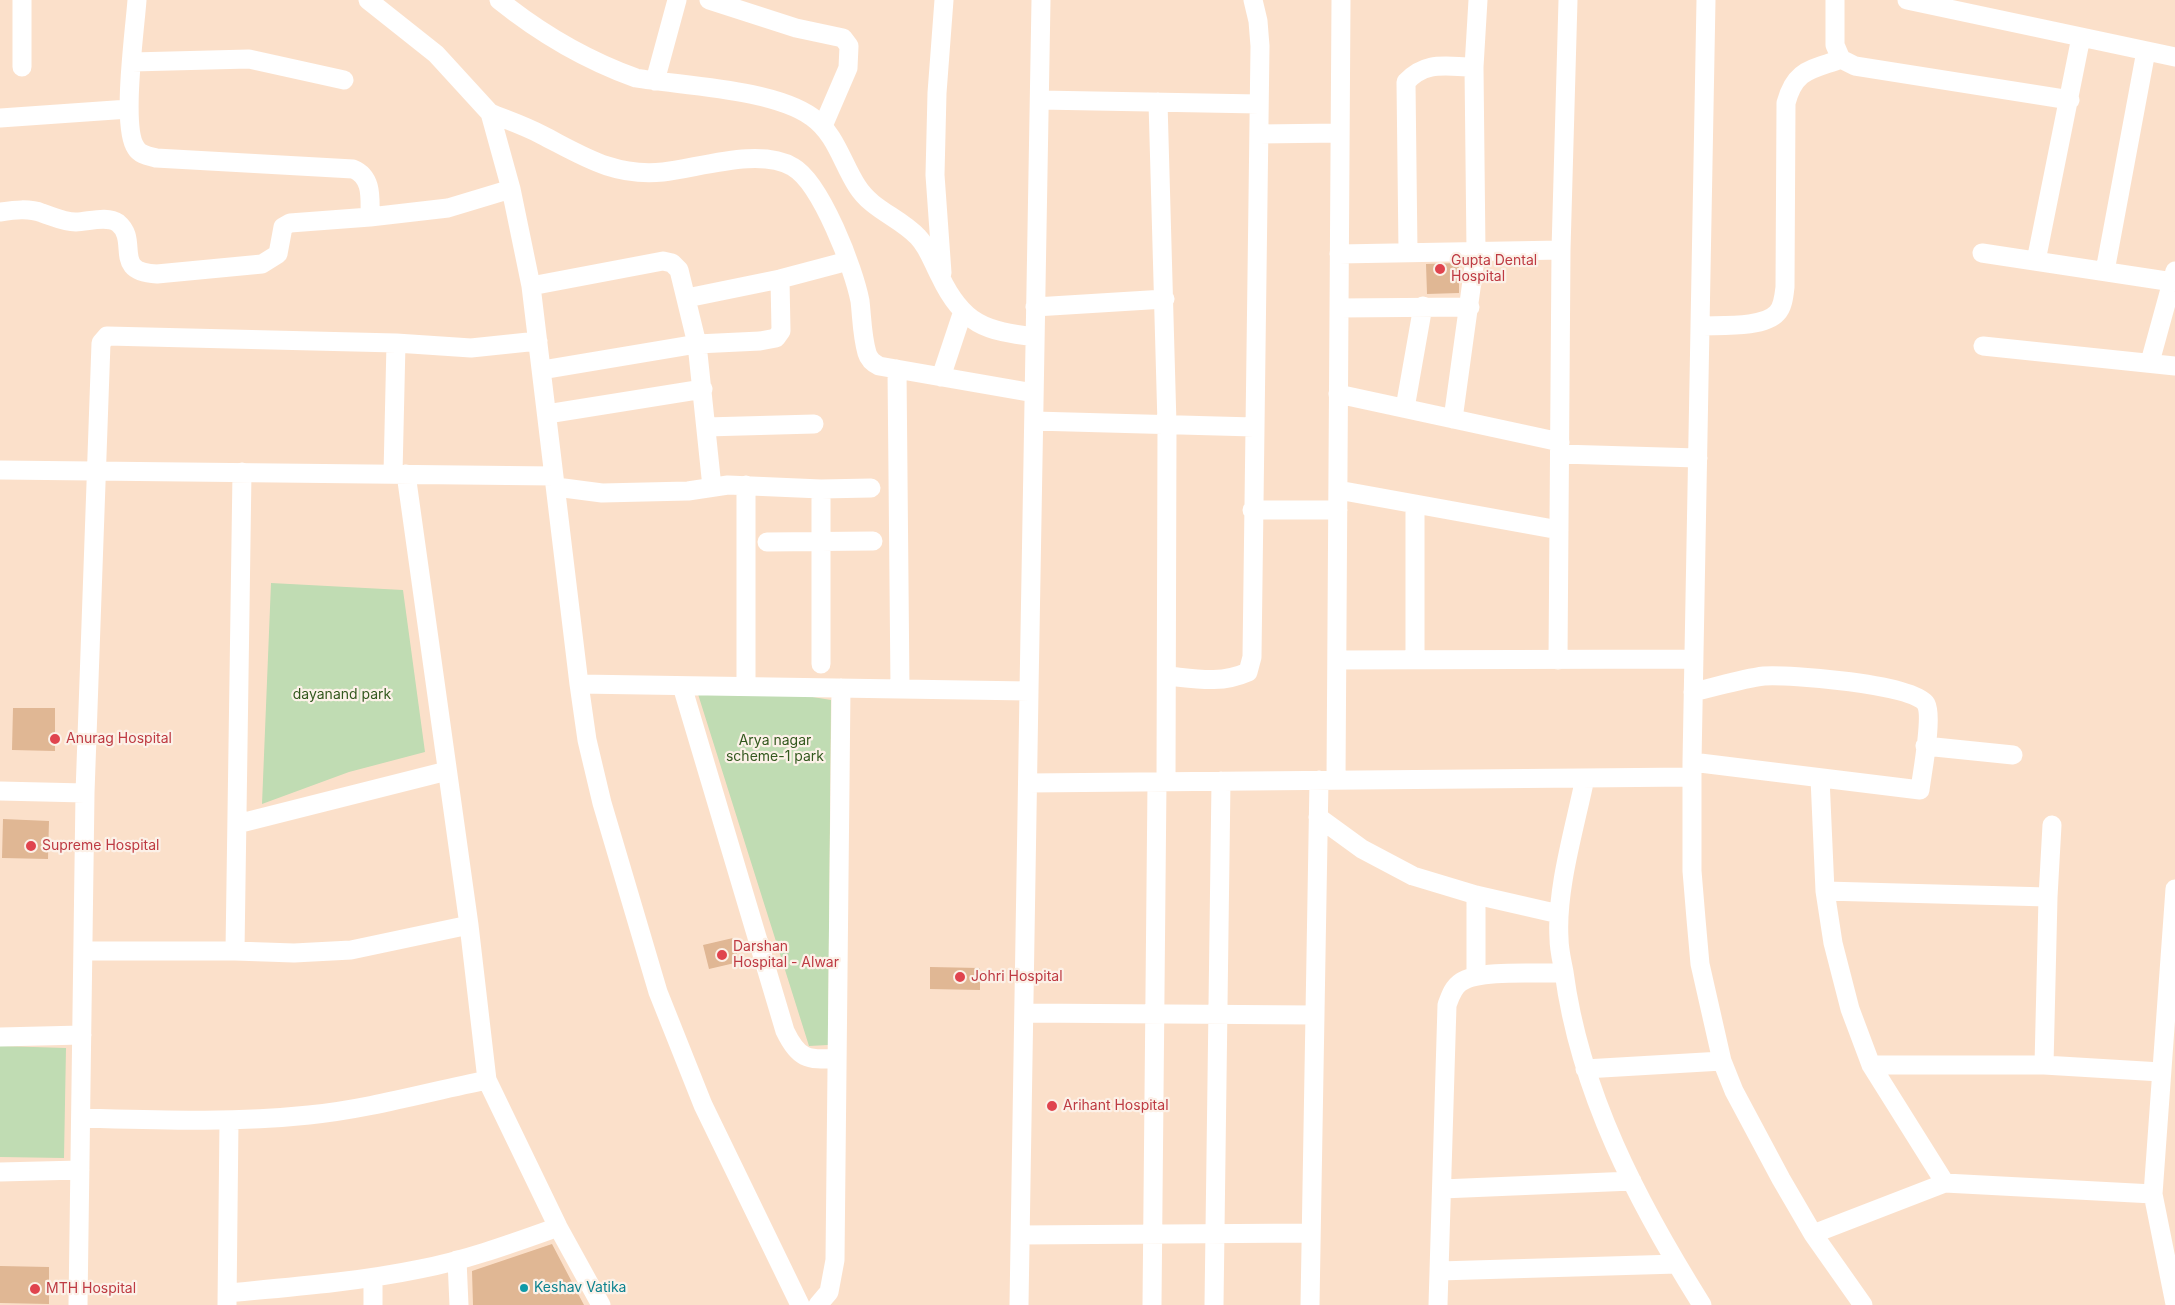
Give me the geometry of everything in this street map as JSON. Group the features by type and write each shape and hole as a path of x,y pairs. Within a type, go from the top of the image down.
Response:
{"street":[{"path":"22,0 22,67"},
{"path":"136,0 129,110 131,140 136,149 143,155 156,158 353,169 362,172 367,180 370,217"},
{"path":"368,0 436,54 490,113 527,128 603,166 640,173 663,172 754,158 782,162 804,175 814,190 848,261 859,300 867,355 872,362 879,366 1034,393"},
{"path":"499,0 540,30 581,55 636,78 739,93 799,109 823,126 832,138 864,195 873,204 912,231 922,241 943,283 963,311 976,324 1005,334 1035,337"},
{"path":"655,81 677,0"},
{"path":"709,0 796,28 843,38 849,46 848,68 823,126"},
{"path":"943,283 935,175 937,94 944,0"},
{"path":"1019,1305 1022,1235 1041,0"},
{"path":"1168,676 1219,681 1233,678 1248,672 1252,657 1252,510 1259,134 1258,22 1253,0"},
{"path":"1310,1305 1313,1015 1318,817 1327,780 1337,660 1341,0"},
{"path":"1453,419 1470,308 1476,252 1474,67 1478,0"},
{"path":"1558,660 1561,250 1568,0"},
{"path":"1706,0 1692,769 1692,870 1700,964 1722,1061 1749,1119 1813,1234 1863,1305"},
{"path":"1836,0 1835,45 1841,59 1855,66 2070,100"},
{"path":"1908,0 2175,57"},
{"path":"2036,261 2070,100 2081,36"},
{"path":"2105,272 2146,51"},
{"path":"132,62 249,59 344,80"},
{"path":"1701,326 1766,322 1778,313 1783,301 1785,287 1786,103 1790,89 1797,78 1806,70 1841,59"},
{"path":"1408,252 1406,82 1414,73 1426,66 1474,67"},
{"path":"1040,100 1259,104"},
{"path":"1152,1305 1154,1015 1162,782 1168,676 1165,299 1158,102"},
{"path":"0,118 129,110"},
{"path":"490,113 512,189 532,286 579,684 587,740 602,803 658,992 703,1105 800,1305"},
{"path":"1259,134 1340,133"},
{"path":"0,212 32,211 76,222 114,220 120,224 124,233 129,260 134,269 143,273 158,274 262,264 278,254 283,227 290,223 370,217 448,208 512,189"},
{"path":"1339,254 1561,250"},
{"path":"1982,253 2105,272 2174,276 2150,362"},
{"path":"532,286 663,261 672,263 679,270 697,344 712,486"},
{"path":"687,298 780,279 848,261"},
{"path":"542,370 697,344 760,341 776,338 781,331 780,279"},
{"path":"1035,307 1165,299"},
{"path":"1339,308 1422,306 1470,308"},
{"path":"1405,408 1422,306"},
{"path":"941,377 963,311"},
{"path":"78,1305 85,793 101,343 107,336 119,335 396,342 471,348 538,341"},
{"path":"396,342 400,474 447,771 469,925 488,1080 558,1227 600,1305"},
{"path":"1982,346 2175,366"},
{"path":"897,369 900,689"},
{"path":"547,414 703,389"},
{"path":"1338,394 1453,419 1560,448 1698,458"},
{"path":"1034,420 1254,427"},
{"path":"706,427 814,424"},
{"path":"0,470 400,474 555,481 602,493 688,491 712,486 746,485 821,489 871,488"},
{"path":"235,951 242,472"},
{"path":"746,485 746,686"},
{"path":"821,489 821,664"},
{"path":"1338,490 1559,530"},
{"path":"1415,504 1415,660"},
{"path":"1252,510 1338,510"},
{"path":"767,542 873,541"},
{"path":"1337,660 1694,659"},
{"path":"1028,783 1585,778 1692,769 1820,778 1920,790 1929,716 1926,703 1917,696 1856,682 1786,675 1762,676 1693,692"},
{"path":"579,684 1029,691"},
{"path":"682,686 785,1031 793,1047 805,1057 819,1060 836,1058"},
{"path":"818,1305 829,1292 835,1260 840,688"},
{"path":"1925,746 2013,755"},
{"path":"237,824 447,771"},
{"path":"1585,778 1559,914 1559,939 1570,1010 1585,1069 1600,1116 1676,1264 1702,1305"},
{"path":"1820,778 1825,890 1833,943 1848,1000 1871,1065 1945,1184"},
{"path":"1214,1305 1221,781"},
{"path":"0,791 85,793"},
{"path":"1318,817 1362,849 1413,876 1476,895 1559,914"},
{"path":"2044,1065 2048,897 2052,826"},
{"path":"2175,889 2153,1194 2172,1277 2175,1304"},
{"path":"1825,890 2048,897"},
{"path":"1476,895 1476,975"},
{"path":"83,951 294,953 350,950 469,925"},
{"path":"1438,1305 1447,1005 1452,991 1460,982 1476,975 1564,973"},
{"path":"1025,1013 1313,1015"},
{"path":"0,1037 82,1035"},
{"path":"1585,1069 1722,1061"},
{"path":"1871,1065 2044,1065 2162,1072"},
{"path":"81,1118 229,1121 333,1112 488,1080"},
{"path":"229,1121 227,1299 373,1278 457,1260 558,1227"},
{"path":"0,1172 80,1170"},
{"path":"1442,1189 1632,1181"},
{"path":"1813,1234 1945,1184 2153,1194"},
{"path":"1022,1235 1310,1233"},
{"path":"457,1260 459,1305"},
{"path":"1438,1271 1676,1264"},
{"path":"373,1278 373,1305"}],"green space":[{"name":"dayanand park","path":"271,583 403,590 425,752 349,772 262,804"},
{"name":"Arya nagar scheme-1 park","path":"746,686 831,700 828,1045 809,1046 697,691"},
{"path":"0,1046 66,1048 64,1158 0,1157"}],"building":[{"path":"1459,263 1459,293 1427,294 1426,264"},
{"path":"13,708 55,708 55,751 12,750"},
{"path":"3,819 49,821 48,859 2,858"},
{"path":"733,938 739,962 709,969 703,945"},
{"path":"930,967 980,968 980,990 930,989"},
{"name":"Keshav Vatika","path":"552,1244 584,1305 473,1305 472,1271"},
{"path":"0,1266 49,1267 49,1304 0,1303"}],"place":[{"name":"Gupta Dental Hospital","path":"1440,269"},
{"name":"Anurag Hospital","path":"55,739"},
{"name":"Supreme Hospital","path":"31,846"},
{"name":"Darshan Hospital - Alwar","path":"722,955"},
{"name":"Johri Hospital","path":"960,977"},
{"name":"Arihant Hospital","path":"1052,1106"},
{"name":"Keshav Vatika","path":"524,1288"},
{"name":"MTH Hospital","path":"35,1289"}]}
